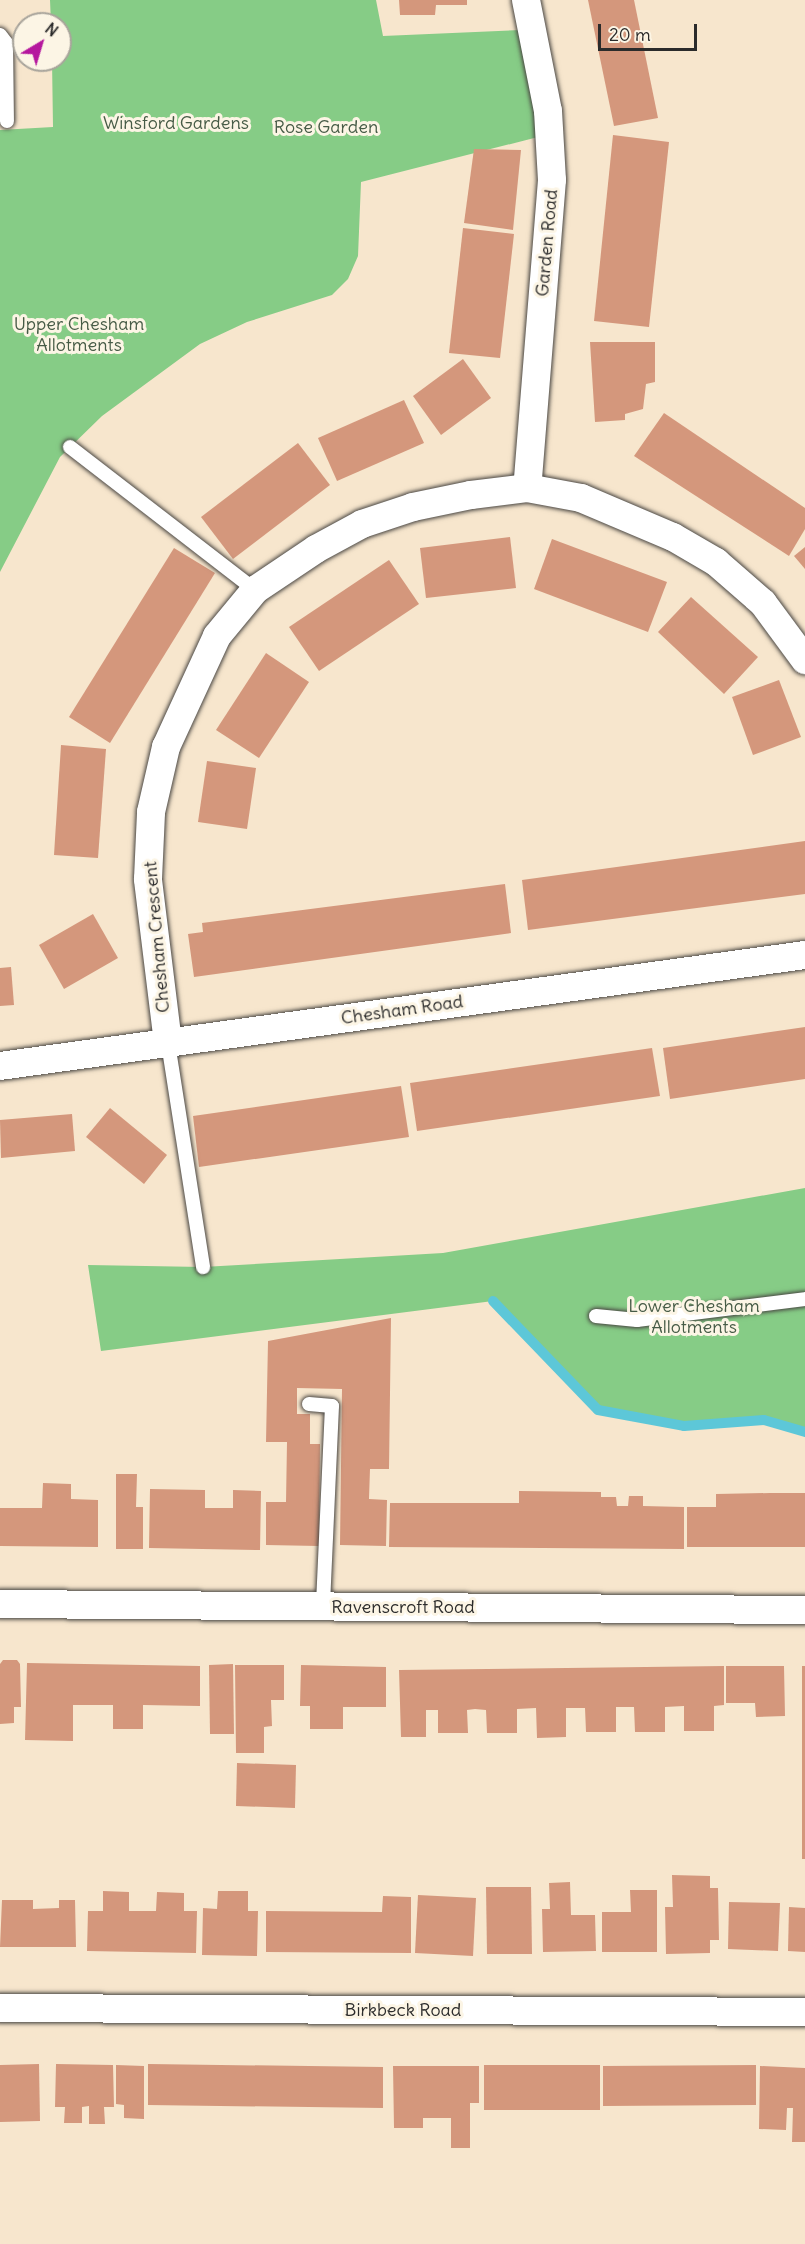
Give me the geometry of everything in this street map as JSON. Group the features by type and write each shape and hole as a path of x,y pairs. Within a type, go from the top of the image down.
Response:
{"street":[{"name":"Garden Road","path":"526,0 548,111 552,180 526,488"},
{"name":"Chesham Crescent","path":"168,1043 148,879 151,812 166,747 217,636 255,590 362,524 413,507 526,488 581,498 627,515 716,562 763,603 805,660"},
{"name":"Chesham Road","path":"0,1066 805,954"},
{"name":"Ravenscroft Road","path":"0,1604 805,1610"},
{"name":"Birkbeck Road","path":"0,2008 805,2012"}],"lane":[{"path":"0,35 6,43 7,121"},
{"path":"70,447 255,590"},
{"path":"168,1043 203,1267"},
{"path":"596,1316 637,1320 805,1299"},
{"path":"309,1404 332,1406 323,1606"}],"green space":[{"name":"Winsford Gardens","path":"50,0 376,0 383,36 521,30 538,137 361,182 358,256 348,279 332,295 247,322 200,344 102,416 60,457 0,572 0,130 53,127 52,72 72,72 72,12 50,12"},
{"name":"Lower Chesham Allotments","path":"805,1188 805,1432 764,1420 684,1426 598,1410 493,1301 101,1351 88,1265 203,1267 443,1253"}],"building":[{"path":"399,0 467,0 467,5 436,5 435,15 400,15"},
{"path":"588,0 634,0 658,118 614,126"},
{"path":"613,135 669,142 649,327 594,321"},
{"path":"474,149 521,150 513,230 464,223"},
{"path":"463,228 514,234 500,358 449,353"},
{"path":"590,342 655,342 655,382 646,384 643,409 625,414 625,420 595,422"},
{"path":"463,359 491,398 441,435 413,396"},
{"path":"404,400 424,443 337,481 318,438"},
{"path":"664,413 805,508 805,529 789,556 634,456"},
{"path":"298,443 330,485 233,559 201,517"},
{"path":"510,537 516,588 426,598 420,548"},
{"path":"552,539 667,582 648,632 534,589"},
{"path":"805,547 805,569 794,556"},
{"path":"174,548 215,573 110,743 69,717"},
{"path":"389,560 419,604 319,671 289,627"},
{"path":"691,597 758,657 724,694 658,632"},
{"path":"266,653 309,682 259,758 216,730"},
{"path":"779,680 801,737 753,755 732,697"},
{"path":"61,745 106,749 98,858 54,855"},
{"path":"207,761 256,768 247,829 198,822"},
{"path":"805,841 805,894 528,930 522,880"},
{"path":"505,884 511,933 194,977 188,934 203,932 202,923"},
{"path":"93,914 118,958 64,989 39,945"},
{"path":"11,967 14,1005 0,1006 0,968"},
{"path":"805,1027 805,1079 670,1099 663,1048"},
{"path":"652,1048 660,1096 417,1131 410,1083"},
{"path":"401,1086 409,1137 199,1167 193,1116"},
{"path":"110,1108 167,1155 144,1184 86,1137"},
{"path":"72,1114 75,1151 1,1158 0,1120"},
{"path":"391,1318 389,1469 370,1469 369,1499 387,1500 386,1546 340,1545 342,1389 297,1388 297,1414 310,1414 310,1444 320,1444 319,1546 266,1545 266,1502 286,1502 287,1442 266,1442 268,1341"},
{"path":"116,1474 137,1474 136,1507 143,1507 143,1549 116,1549"},
{"path":"43,1483 71,1484 71,1499 98,1500 98,1547 0,1546 0,1508 42,1508"},
{"path":"150,1489 205,1490 205,1508 233,1508 233,1490 261,1491 260,1550 149,1548"},
{"path":"519,1491 601,1492 601,1497 616,1497 617,1506 628,1506 629,1496 643,1496 643,1506 684,1507 684,1549 389,1547 390,1503 519,1503"},
{"path":"805,1493 805,1547 687,1547 687,1507 716,1507 716,1494"},
{"path":"3,1660 17,1660 20,1664 21,1707 14,1707 14,1723 0,1724 0,1664"},
{"path":"27,1663 200,1666 200,1706 143,1705 143,1729 113,1729 113,1705 73,1705 73,1741 25,1740"},
{"path":"233,1664 234,1734 210,1734 209,1665"},
{"path":"235,1665 284,1665 284,1700 271,1700 272,1726 264,1727 264,1753 236,1753"},
{"path":"301,1665 386,1667 386,1707 343,1707 343,1729 310,1729 310,1706 300,1706"},
{"path":"724,1666 724,1705 714,1706 714,1731 684,1731 684,1706 665,1707 665,1732 635,1732 634,1707 616,1707 616,1732 586,1732 585,1708 566,1708 566,1737 537,1738 536,1708 517,1709 517,1733 487,1733 486,1710 475,1709 467,1710 468,1733 438,1733 438,1710 426,1710 426,1737 401,1737 399,1670"},
{"path":"726,1666 784,1666 785,1716 756,1717 755,1703 726,1703"},
{"path":"802,1666 805,1666 805,1859 802,1859"},
{"path":"237,1763 296,1765 295,1808 236,1806"},
{"path":"672,1875 710,1876 710,1888 718,1888 719,1940 710,1940 710,1953 666,1954 665,1907 673,1907"},
{"path":"570,1882 571,1915 595,1915 596,1951 543,1952 542,1909 550,1909 549,1883"},
{"path":"486,1887 531,1887 532,1954 487,1954"},
{"path":"630,1890 657,1890 657,1952 602,1952 602,1912 631,1912"},
{"path":"103,1891 129,1892 129,1911 156,1911 157,1892 184,1893 184,1911 197,1911 196,1953 87,1951 88,1911 103,1911"},
{"path":"218,1891 248,1891 248,1911 258,1911 257,1956 202,1955 203,1908 217,1909"},
{"path":"418,1895 476,1898 473,1956 415,1953"},
{"path":"383,1896 411,1897 411,1953 266,1952 266,1911 382,1912"},
{"path":"2,1900 33,1900 33,1909 59,1908 59,1900 75,1900 76,1947 0,1947"},
{"path":"729,1902 780,1903 778,1951 728,1949"},
{"path":"789,1907 805,1908 805,1952 788,1951"},
{"path":"39,2064 40,2121 0,2122 0,2065"},
{"path":"56,2064 113,2065 114,2107 104,2107 105,2124 89,2124 89,2106 82,2107 82,2123 64,2123 65,2107 55,2107"},
{"path":"148,2064 383,2067 383,2108 148,2105"},
{"path":"116,2065 144,2066 144,2119 124,2118 124,2105 116,2104"},
{"path":"484,2065 600,2065 600,2110 484,2110"},
{"path":"756,2065 756,2105 603,2106 603,2066"},
{"path":"393,2066 479,2066 479,2103 470,2103 470,2148 451,2148 451,2118 423,2118 423,2128 394,2128"},
{"path":"760,2066 805,2068 805,2142 792,2142 793,2108 787,2108 786,2130 759,2129"}],"waterway":[{"path":"493,1301 598,1410 684,1426 764,1420 805,1432"}],"park label":[{"name":"Rose Garden","path":"326,127"},
{"name":"Upper Chesham Allotments","path":"79,335"}]}
